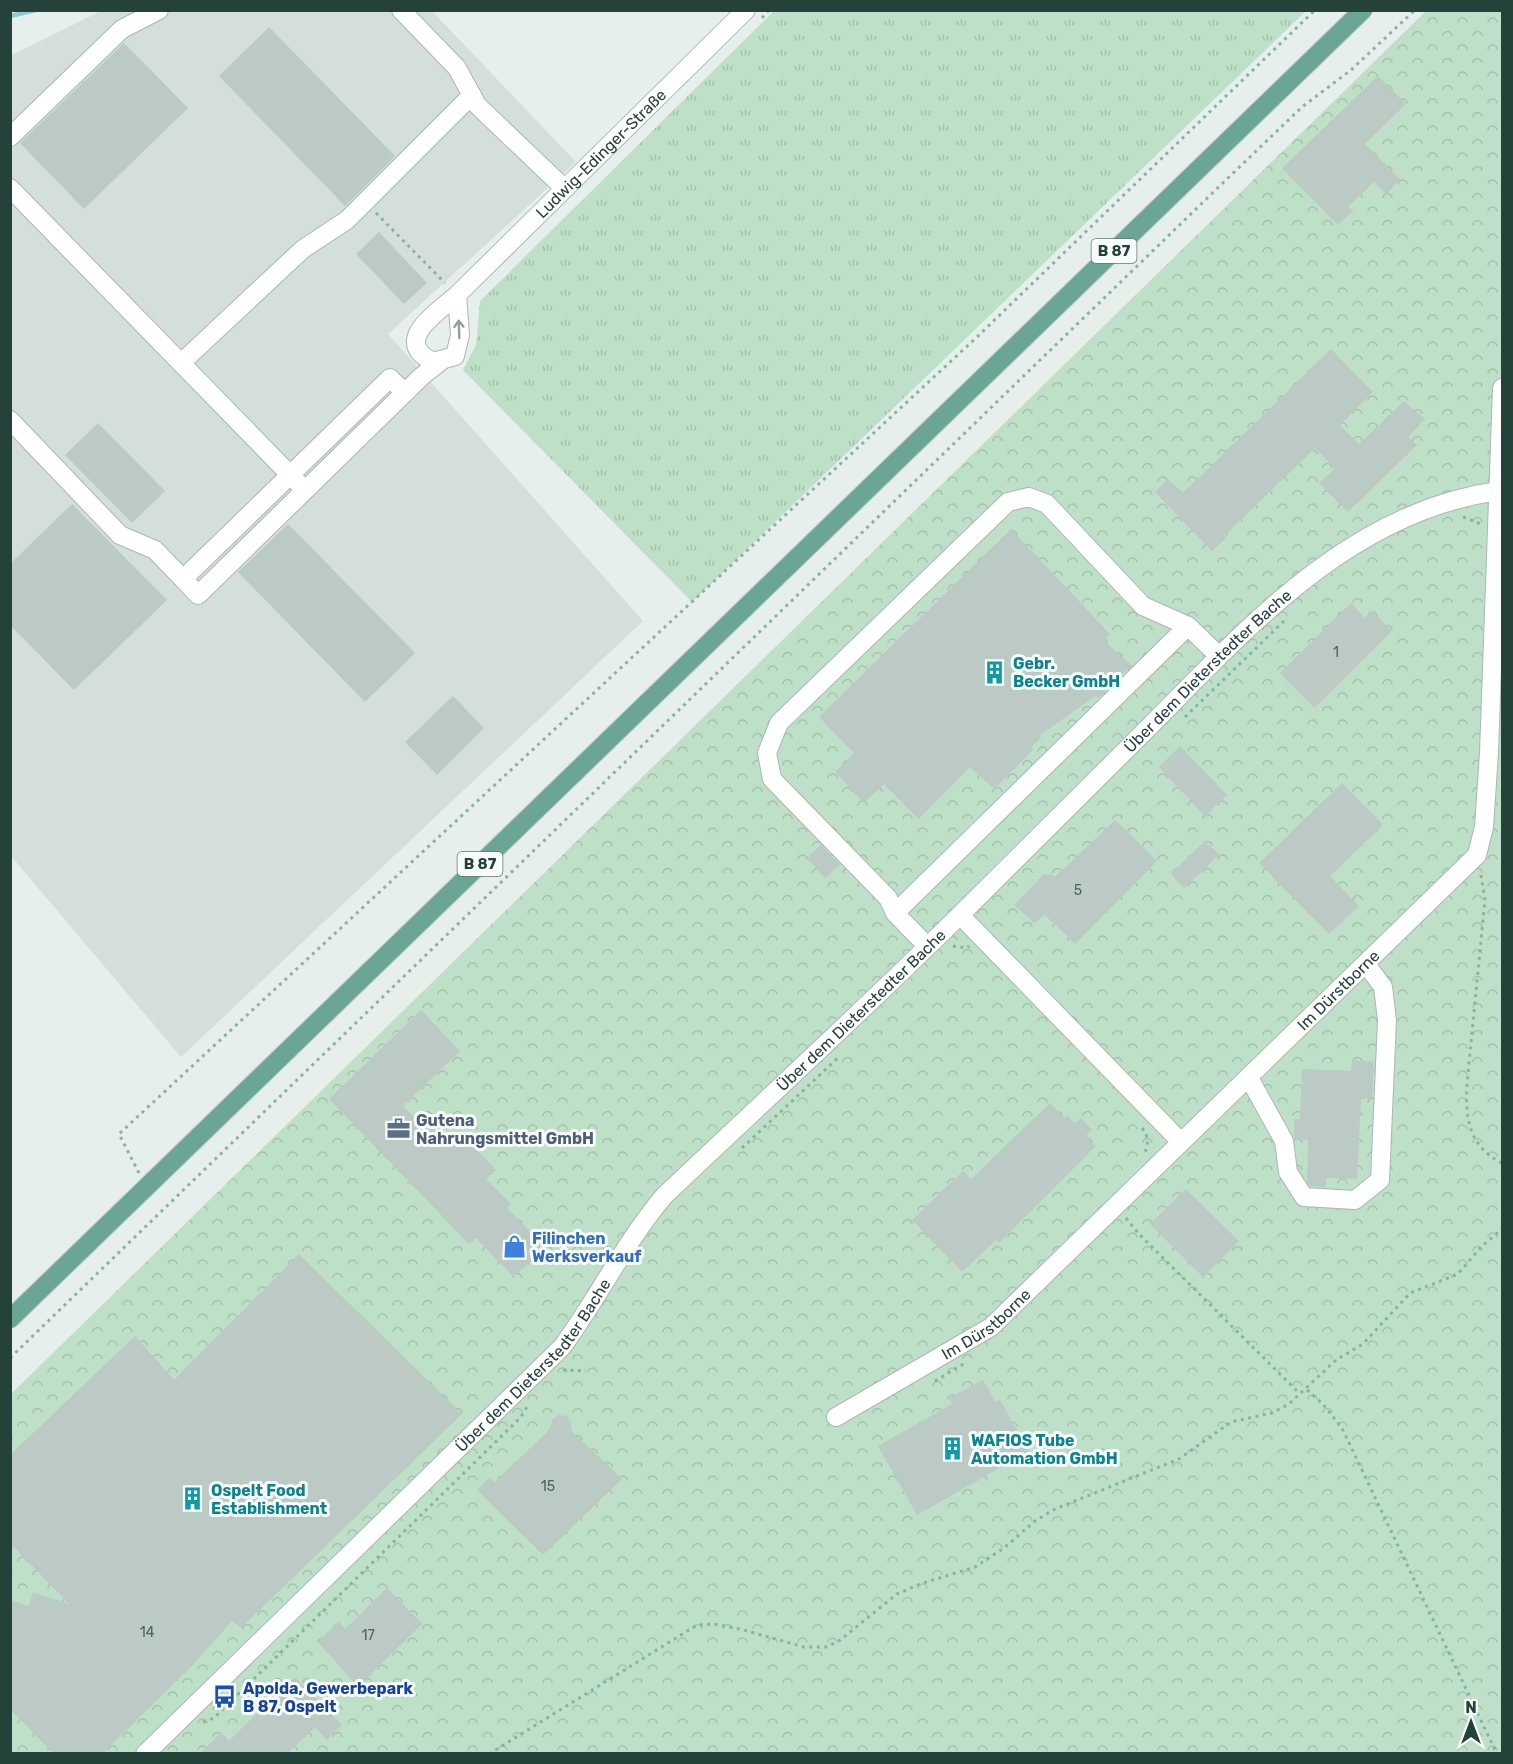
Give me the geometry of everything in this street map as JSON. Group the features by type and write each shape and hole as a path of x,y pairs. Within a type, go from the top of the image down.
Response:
{"main road":[{"name":"B 87","path":"10,1319 1363,10"}],"street":[{"path":"10,137 122,29 159,10"},
{"path":"401,10 457,68 477,105 564,188"},
{"name":"Ludwig-Edinger-Straße","path":"440,362 433,362 419,352 417,334 457,295 521,241 564,188 746,10"},
{"path":"181,363 303,249 347,220 472,95"},
{"path":"10,188 306,490"},
{"path":"10,420 120,535 155,550 198,595 405,393 440,362 455,356 459,347 457,295"},
{"path":"183,579 390,378 405,393"},
{"path":"1477,855 1495,781 1497,524 1503,388"},
{"name":"Über dem Dieterstedter Bache","path":"145,1754 562,1347 629,1256 664,1196 960,915 1248,628 1328,559 1408,515 1448,500 1498,490"},
{"path":"927,946 895,913 888,898 772,779 767,753 779,723 1008,502 1029,497 1047,504 1143,606 1188,626 1219,656"},
{"path":"895,913 1188,626"},
{"name":"Im Dürstborne","path":"836,1416 991,1327 1118,1207 1177,1146 1477,855"},
{"name":"Über dem Dieterstedter Bache","path":"960,915 974,942 1105,1077 1177,1146 1185,1164"},
{"path":"1249,1077 1284,1141 1288,1172 1304,1197 1355,1200 1380,1180 1387,1020 1383,987 1366,964"}],"path":[{"path":"146,1188 120,1134 977,337 1315,10"},
{"path":"10,1358 1228,178 1302,107 1351,70 1414,10"},
{"path":"365,202 457,295"},
{"path":"1457,516 1466,517 1479,524 1497,524"},
{"path":"1184,718 1291,615"},
{"path":"1477,855 1485,900 1466,1114 1470,1132 1479,1146 1503,1163"},
{"path":"948,947 974,942 975,956"},
{"path":"736,1152 752,1141 846,1051"},
{"path":"1136,1122 1147,1135 1148,1144 1144,1156 1156,1167"},
{"path":"1118,1207 1138,1233 1300,1394"},
{"path":"489,1754 697,1625 714,1624 740,1629 804,1647 826,1647 839,1641 897,1594 920,1584 975,1567 1004,1548 1035,1521 1055,1509 1179,1459 1231,1422 1272,1413 1289,1404 1307,1390 1319,1374 1336,1360 1363,1344 1410,1293 1458,1274 1480,1247 1503,1229"},
{"path":"556,1376 568,1364"},
{"path":"563,1370 586,1371"},
{"path":"1307,1390 1322,1402 1342,1428 1497,1754"},
{"path":"200,1723 214,1718 521,1417 536,1397"}],"shaded area":[{"path":"101,11 432,11 576,162 388,334 643,621 181,1057 11,856 10,56"}],"green space":[{"path":"775,10 1306,11 692,602 463,370 476,345 480,301"},
{"path":"1426,11 1502,11 1502,1753 11,1753 10,1395"}],"building":[{"path":"269,27 395,156 345,206 219,76"},
{"path":"124,43 188,108 84,209 20,143"},
{"path":"1378,76 1406,104 1365,144 1400,179 1386,194 1374,182 1348,207 1353,211 1338,225 1282,168"},
{"path":"379,232 427,283 404,304 356,254"},
{"path":"1331,349 1373,392 1340,425 1359,444 1404,401 1425,419 1408,437 1417,445 1348,512 1319,483 1335,468 1315,448 1224,536 1226,538 1212,551 1155,492 1168,479 1183,493"},
{"path":"98,423 165,491 132,523 65,455"},
{"path":"72,504 167,600 74,690 10,625 10,564"},
{"path":"288,524 415,653 365,702 238,572"},
{"name":"Gebr. Becker GmbH","path":"1011,529 1110,634 1104,640 1131,665 1099,698 1097,695 1039,736 1041,738 1031,747 1033,750 994,789 970,767 919,819 884,784 864,803 835,772 854,753 819,717"},
{"path":"1351,603 1365,618 1372,611 1392,631 1314,708 1280,673"},
{"path":"453,696 484,728 437,775 405,742"},
{"path":"1180,746 1227,795 1205,816 1159,767"},
{"path":"1342,783 1383,825 1330,876 1359,906 1329,934 1259,863"},
{"path":"1115,820 1157,861 1075,944 1045,915 1034,923 1014,905 1044,874 1056,876"},
{"path":"1205,841 1219,855 1184,888 1171,874"},
{"path":"821,845 840,865 825,878 807,858"},
{"name":"Gutena Nahrungsmittel GmbH","path":"421,1010 460,1051 403,1106 421,1124 427,1118 452,1145 462,1135 496,1170 486,1179 511,1204 507,1208 545,1247 514,1277 476,1238 469,1244 329,1099"},
{"path":"1352,1060 1374,1062 1372,1098 1361,1099 1357,1179 1326,1178 1326,1187 1310,1186 1307,1180 1308,1140 1295,1139 1294,1136 1294,1119 1300,1119 1302,1069 1351,1071"},
{"path":"1050,1103 1065,1118 1067,1115 1075,1123 1081,1118 1092,1130 1086,1136 1096,1146 999,1243 996,1240 962,1272 912,1220 963,1171 971,1179"},
{"path":"1186,1189 1239,1241 1203,1277 1150,1224"},
{"name":"Ospelt Food Establishment","path":"299,1254 462,1414 241,1628 232,1621 189,1669 102,1754 54,1754 10,1709 10,1612 13,1601 29,1606 33,1592 69,1604 10,1543 10,1455 135,1336 174,1380"},
{"name":"WAFIOS Tube Automation GmbH","path":"983,1380 996,1402 1000,1400 1029,1451 917,1515 878,1446 952,1404 949,1398"},
{"path":"558,1415 567,1416 571,1421 571,1430 622,1479 543,1555 477,1490 489,1477 495,1482 550,1429 552,1420"},
{"path":"387,1588 422,1624 358,1687 318,1642 339,1621 345,1629"},
{"path":"295,1677 342,1725 327,1740 315,1727 287,1754 200,1754 221,1732 229,1741 263,1707 258,1702 267,1693 273,1699"}],"waterway":[{"path":"10,16 36,10"}],"place":[{"name":"Gebr. Becker GmbH","path":"995,672"},
{"name":"Gutena Nahrungsmittel GmbH","path":"398,1129"},
{"name":"Filinchen Werksverkauf","path":"514,1247"},
{"name":"WAFIOS Tube Automation GmbH","path":"953,1449"},
{"name":"Ospelt Food Establishment","path":"193,1499"},
{"name":"Apolda, Gewerbepark B 87, Ospelt","path":"225,1697"}]}
